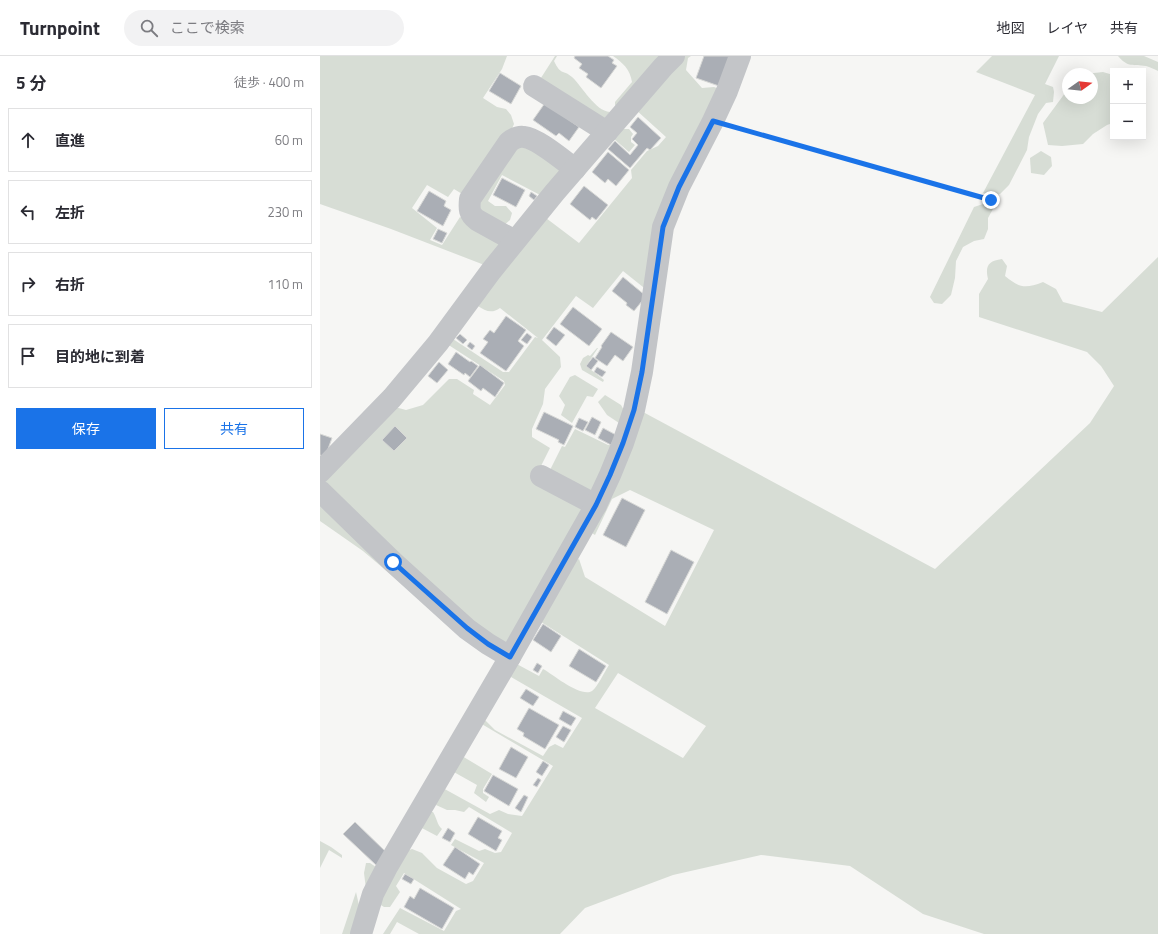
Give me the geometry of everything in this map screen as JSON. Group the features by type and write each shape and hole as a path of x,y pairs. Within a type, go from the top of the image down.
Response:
{"street":[{"path":"320,472 392,398 438,343 515,241 575,169 674,56"},
{"path":"361,934 373,894 387,867 510,657 596,505 618,456 634,410 642,372 663,227 679,187 727,91 740,56"},
{"path":"534,86 607,132"},
{"path":"515,241 477,220 472,216 469,208 470,199 509,142 516,138 523,137 533,140 575,169"},
{"path":"541,476 596,505"},
{"path":"320,491 393,562 467,628 488,644 510,657"}],"path":[{"path":"713,121 991,200"}],"shaded area":[{"path":"320,56 507,56 502,69 483,98 497,107 506,109 511,115 514,124 511,131 467,197 454,189 448,197 427,185 412,208 437,228 430,240 442,245 460,217 503,240 487,266 391,229 320,204"},
{"path":"555,56 557,56 554,61 558,69 572,77 594,103 604,111 610,112 603,120 539,81"},
{"path":"613,56 666,56 617,107 615,102 632,82 630,73 626,67"},
{"path":"682,56 691,56 688,58 686,70 702,88 714,87 719,89 648,291 623,271 593,308 576,296 542,340 560,357 561,367 545,389 543,404 532,429 532,437 550,448 535,478 585,512 512,642 496,642 322,485 323,479 395,407 406,410 423,405 449,379 457,379 474,390 473,394 490,405 505,385 504,381 444,342 453,339 503,372 509,372 535,337 538,338 500,308 494,311 489,311 478,306 542,215 579,243 632,178 631,170 647,151 658,146 666,137 635,109"},
{"path":"992,56 1059,56 1045,84 1053,87 1053,102 1046,103 1038,114 1029,137 1027,150 1009,185 1000,194 992,196 983,193 1035,95 976,72"},
{"path":"1118,56 1144,56 1158,62 1158,71 1146,66 1128,64"},
{"path":"1098,73 1110,74 1110,124 1093,134 1083,144 1062,146 1048,145 1043,123 1062,97 1062,104 1098,104"},
{"path":"622,129 629,129 633,134 631,137 631,142 635,145 629,152 613,138"},
{"path":"519,142 564,165 542,196 502,175 488,201 495,206 506,206 512,213 510,220 503,226 483,218 476,203"},
{"path":"1041,151 1051,157 1052,166 1044,175 1031,173 1030,158"},
{"path":"983,204 990,205 993,209 988,218 988,229 984,239 974,241 963,247 956,261 955,278 951,295 942,304 934,303 930,297 974,207"},
{"path":"1158,257 1158,934 984,934 923,914 850,866 761,855 673,875 585,908 560,934 419,934 397,922 390,934 383,934 400,908 444,931 456,911 461,909 404,873 396,886 400,892 390,907 384,907 376,902 404,852 412,849 422,853 437,868 466,884 473,881 484,863 451,845 455,839 479,851 485,849 495,853 501,852 512,833 469,807 464,812 447,810 436,805 441,787 490,814 499,810 508,814 522,816 553,766 480,723 483,718 495,730 543,756 549,747 555,744 563,748 582,718 511,677 513,662 539,676 543,669 575,689 587,692 592,691 596,687 609,665 538,620 571,564 579,559 585,577 665,626 714,530 630,490 612,499 595,535 592,533 643,412 935,569 1090,423 1114,386 1101,366 1087,352 979,317 979,294 988,279 987,267 993,261 1002,259 1007,266 1005,276 1015,283 1023,286 1032,286 1043,282 1056,289 1063,302 1102,312","holes":["618,673 706,726 683,758 595,708"]},
{"path":"597,348 586,366 604,380 603,382 582,370 580,364 583,358 588,355 590,356"},
{"path":"575,375 598,389 593,397 587,396 572,423 561,415 565,405 559,396 570,377"},
{"path":"605,395 621,405 625,412 619,423 607,415 598,402"},
{"path":"575,429 608,445 614,445 612,462 588,494 548,474 562,446 565,447"},
{"path":"320,499 428,606 363,551 320,521"},
{"path":"462,756 492,774 483,789 483,793 489,797 486,802 474,793 477,785 452,771"},
{"path":"429,812 433,812 439,826 442,829 437,836 418,826"},
{"path":"320,841 342,855 342,858 329,850 320,868"},
{"path":"366,863 370,863 376,867 366,889 364,873"},
{"path":"356,892 361,914 356,934 342,934"}],"building":[{"path":"575,56 608,56 614,60 612,63 617,66 601,88 586,77 588,74 579,68 582,64 574,58"},
{"path":"704,56 730,56 719,86 696,78"},
{"path":"500,73 521,86 511,104 489,91"},
{"path":"545,103 579,127 569,141 559,133 556,136 533,120"},
{"path":"638,117 661,138 650,150 647,148 630,168 608,149 615,141 630,155 638,145 632,139 637,133 630,127"},
{"path":"608,152 629,170 616,186 608,179 605,183 592,172"},
{"path":"502,178 525,190 516,207 493,195"},
{"path":"584,186 608,205 596,220 592,217 590,220 570,204"},
{"path":"429,191 446,201 444,206 451,210 443,226 417,211"},
{"path":"531,192 537,196 534,200 529,196"},
{"path":"438,229 447,233 442,243 433,239"},
{"path":"623,277 646,296 634,311 626,305 627,303 612,291"},
{"path":"573,307 602,329 589,346 560,324"},
{"path":"506,316 526,330 518,341 524,346 506,371 480,353 488,342 483,339 490,330 494,333"},
{"path":"554,327 565,335 556,346 546,338"},
{"path":"611,332 633,347 623,361 615,355 607,366 595,358"},
{"path":"527,333 532,337 527,344 521,340"},
{"path":"460,334 467,340 463,344 456,338"},
{"path":"470,342 475,346 472,350 467,346"},
{"path":"456,352 478,366 470,377 465,373 464,375 448,364"},
{"path":"593,357 598,361 591,370 586,366"},
{"path":"439,362 448,370 437,383 428,376"},
{"path":"480,365 504,383 495,397 483,388 481,391 468,381"},
{"path":"597,367 606,372 602,377 594,372"},
{"path":"544,412 573,426 564,445 558,442 559,440 536,429"},
{"path":"592,417 601,422 595,435 585,430"},
{"path":"579,418 588,422 583,431 575,427"},
{"path":"395,426 407,438 394,451 382,440"},
{"path":"603,428 616,435 611,445 598,438"},
{"path":"320,434 332,438 325,457 320,455"},
{"path":"622,498 645,510 626,547 603,535"},
{"path":"671,550 694,562 667,614 645,602"},
{"path":"543,624 561,636 551,652 533,640"},
{"path":"579,649 606,666 596,682 569,666"},
{"path":"537,663 542,666 538,673 533,670"},
{"path":"526,689 539,697 533,706 520,698"},
{"path":"529,708 559,725 545,749 523,736 524,733 517,729"},
{"path":"563,711 576,718 571,726 559,719"},
{"path":"563,726 571,730 564,742 556,737"},
{"path":"511,747 528,757 516,778 499,769"},
{"path":"543,761 549,765 542,776 536,772"},
{"path":"493,775 518,789 509,806 484,791"},
{"path":"538,778 541,780 537,787 533,785"},
{"path":"524,795 528,797 521,812 515,808"},
{"path":"478,817 502,831 498,838 502,840 496,851 468,834"},
{"path":"355,822 387,853 376,865 343,834"},
{"path":"448,828 455,833 450,842 442,838"},
{"path":"455,847 480,864 473,875 469,872 465,879 443,865"},
{"path":"405,874 414,879 411,884 402,879"},
{"path":"420,888 454,908 442,929 404,907 410,896 414,899"}],"route":[{"path":"393,562 467,628 488,644 510,657 596,505 623,443 634,410 642,372 663,227 679,187 713,121 991,200"}]}
